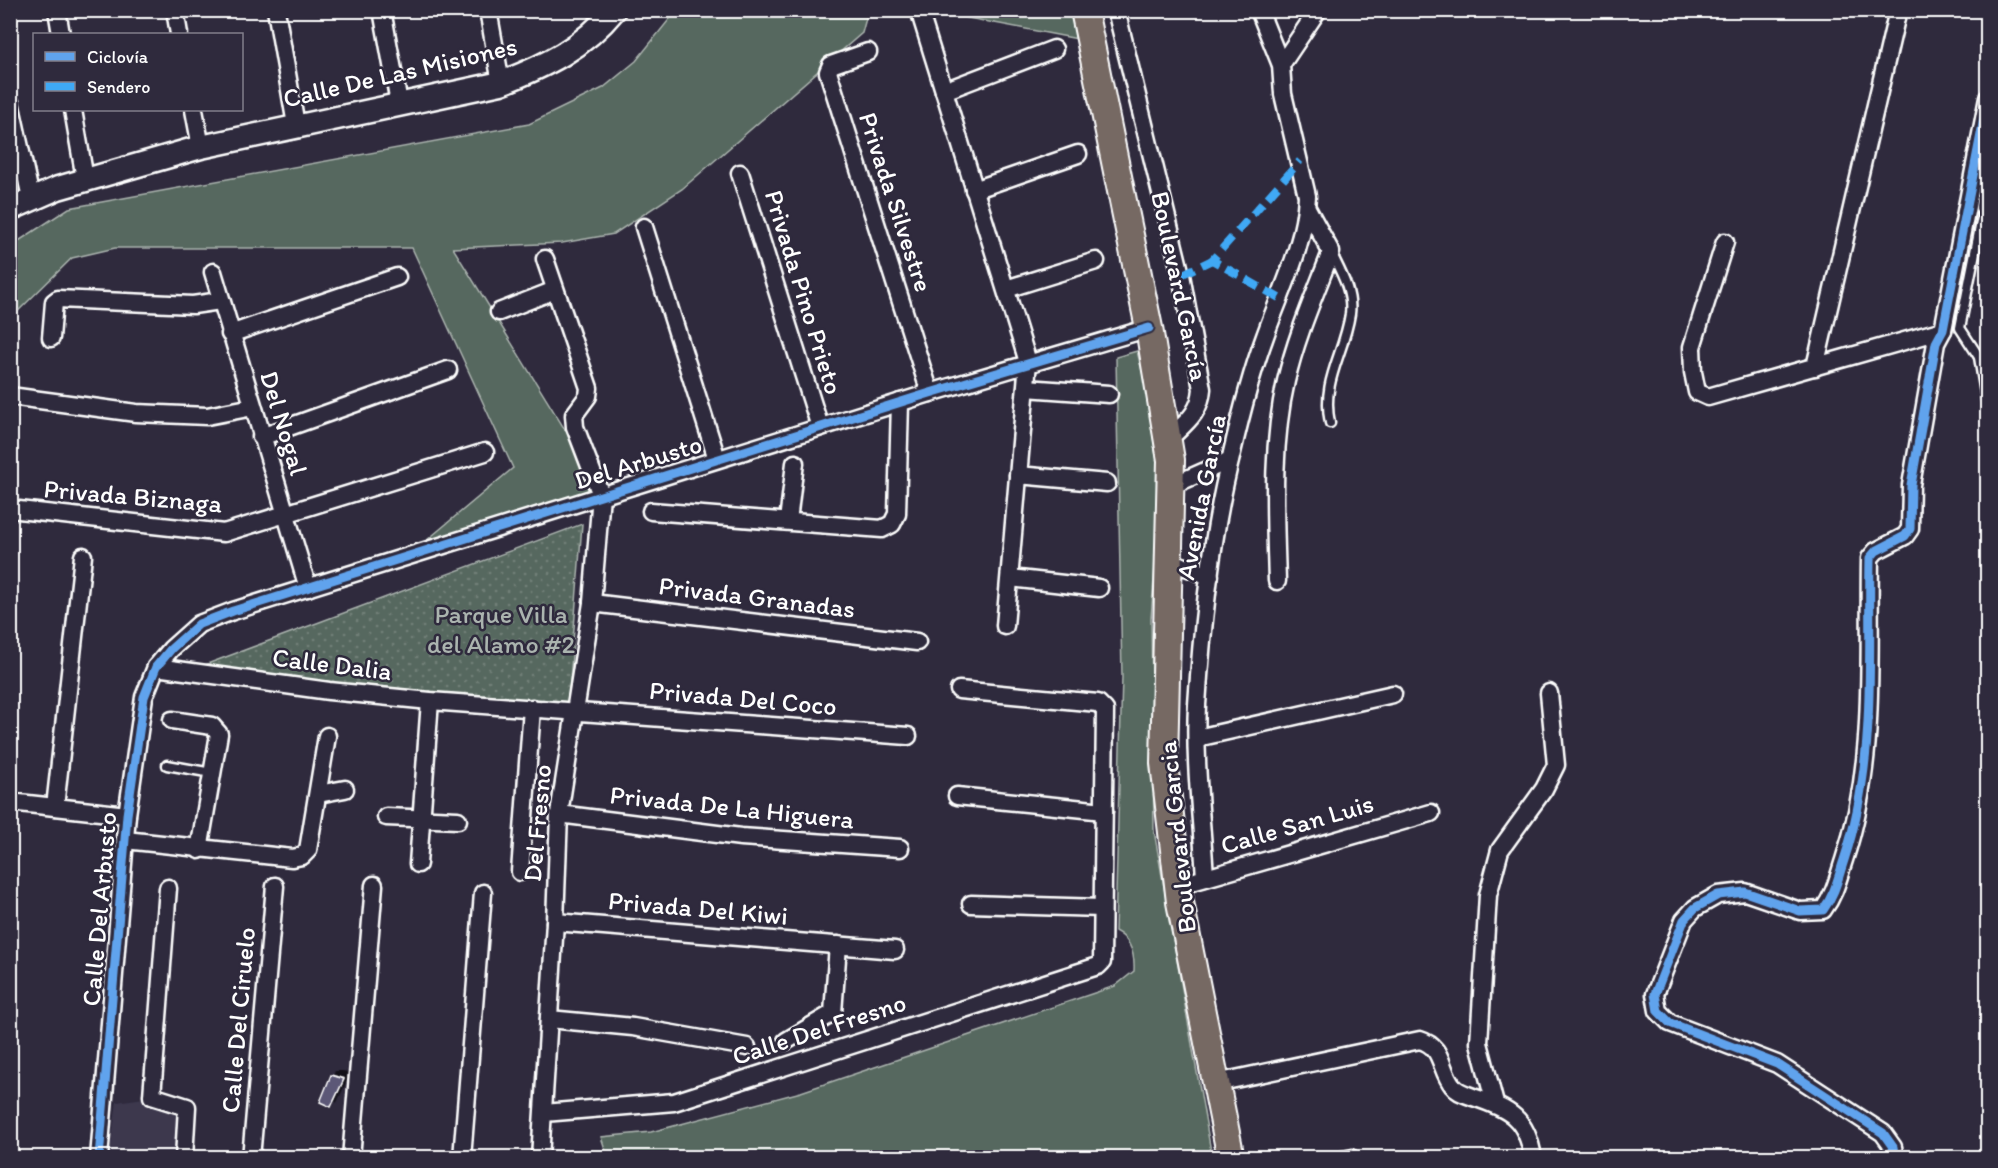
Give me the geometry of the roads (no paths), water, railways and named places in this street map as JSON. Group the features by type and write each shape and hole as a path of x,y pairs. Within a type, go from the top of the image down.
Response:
{"main road":[{"name":"Boulevard García","path":"1084,10 1149,328 1168,440"},
{"name":"Boulevard Garcia","path":"1168,440 1171,486 1164,764 1178,885 1231,1158"}],"street":[{"path":"57,10 61,33"},
{"path":"175,10 179,33"},
{"path":"276,10 296,125"},
{"path":"382,10 399,103"},
{"path":"488,10 501,82"},
{"name":"Calle De Las Misiones","path":"10,209 32,198 85,179 201,147 501,82 542,67 577,47 614,10"},
{"path":"919,10 1028,362 1005,626"},
{"name":"Boulevard García","path":"1116,10 1181,275 1202,389 1201,404 1196,412 1168,440"},
{"name":"Avenida García","path":"1205,878 1197,706 1210,576 1230,460 1263,341 1298,245 1307,208 1307,196 1283,94 1281,65 1259,10"},
{"path":"1281,65 1318,10"},
{"path":"1815,367 1898,10"},
{"path":"944,91 1054,49"},
{"name":"Privada Silvestre","path":"868,52 831,65 828,72 930,393"},
{"path":"1895,1158 1893,1147 1883,1133 1777,1064 1670,1023 1658,1011 1655,994 1684,920 1695,908 1718,895 1745,892 1800,911 1823,910 1833,897 1853,833 1865,773 1871,696 1870,558 1876,551 1905,536 1910,529 1911,485 1936,343 1943,330 1988,98"},
{"path":"10,102 16,163 32,198"},
{"path":"73,111 85,179"},
{"path":"194,111 201,147"},
{"path":"974,190 1077,154"},
{"name":"Privada Pino Prieto","path":"740,173 820,427"},
{"path":"1986,206 1988,185"},
{"path":"1276,581 1275,513 1278,425 1286,380 1331,252 1307,208"},
{"path":"644,227 717,459"},
{"path":"1725,242 1692,347 1697,392 1708,397 1943,330"},
{"path":"546,259 590,388 588,396 574,415 575,427 600,495"},
{"path":"1006,289 1096,261"},
{"name":"Del Nogal","path":"213,272 308,588"},
{"path":"230,334 397,277"},
{"path":"499,312 555,290"},
{"path":"51,338 54,302 58,299 193,306 220,301"},
{"name":"Del Arbusto","path":"156,668 199,624 600,495 1028,362 1149,328"},
{"path":"261,437 448,370"},
{"path":"1026,388 1109,394"},
{"path":"10,396 136,413 207,416 253,407"},
{"path":"651,511 882,529 892,524 897,514 900,402"},
{"name":"Privada Biznaga","path":"10,509 224,533 285,516 485,452"},
{"path":"1171,486 1230,460"},
{"path":"788,520 795,463"},
{"path":"1018,476 1107,483"},
{"name":"Del Fresno","path":"540,1158 555,922 559,814 592,603 600,495"},
{"path":"55,807 83,556"},
{"path":"1169,561 1210,576"},
{"path":"1010,578 1099,588"},
{"name":"Privada Granadas","path":"592,603 917,642"},
{"name":"Calle Dalia","path":"156,668 329,692 574,710"},
{"name":"Calle Del Arbusto","path":"99,1158 127,815 144,697 156,668"},
{"path":"960,690 1102,705 1105,710 1102,908 971,904"},
{"path":"1496,1104 1479,1043 1488,895 1500,850 1544,789 1556,765 1556,741 1549,693"},
{"path":"1197,738 1393,694"},
{"path":"418,864 430,701"},
{"path":"1166,705 1197,706"},
{"path":"520,872 532,708"},
{"name":"Privada Del Coco","path":"574,710 908,736"},
{"path":"172,720 212,726 219,734 199,850"},
{"path":"126,840 199,850 292,858 302,856 308,850 327,736"},
{"path":"318,794 345,789"},
{"path":"957,796 1104,811"},
{"path":"10,802 127,815"},
{"name":"Calle San Luis","path":"1178,885 1431,813"},
{"name":"Privada De La Higuera","path":"559,814 741,837 900,848"},
{"path":"386,817 458,820"},
{"path":"351,1158 374,885"},
{"name":"Calle Del Ciruelo","path":"251,1158 274,886"},
{"path":"168,888 152,1096 187,1107 184,1158"},
{"path":"462,1158 483,893"},
{"name":"Calle Del Fresno","path":"544,1113 674,1102 1098,966 1102,962 1102,908"},
{"name":"Privada Del Kiwi","path":"555,922 895,950"},
{"path":"786,1041 833,1013 837,945"},
{"path":"549,1019 633,1027 747,1047"},
{"path":"1216,1083 1420,1040 1431,1043 1436,1048 1449,1081 1455,1089 1496,1104 1522,1123 1530,1136 1533,1158"}],"lane":[{"path":"1986,206 1960,317 1960,328 1983,357 1988,412"},
{"path":"1330,423 1326,404 1327,387 1350,313 1347,288 1331,252"},
{"path":"167,765 212,773"},
{"path":"1332,1158 1352,1154"}],"park label":[{"name":"Parque Villa del Alamo #2","path":"501,629"}]}
